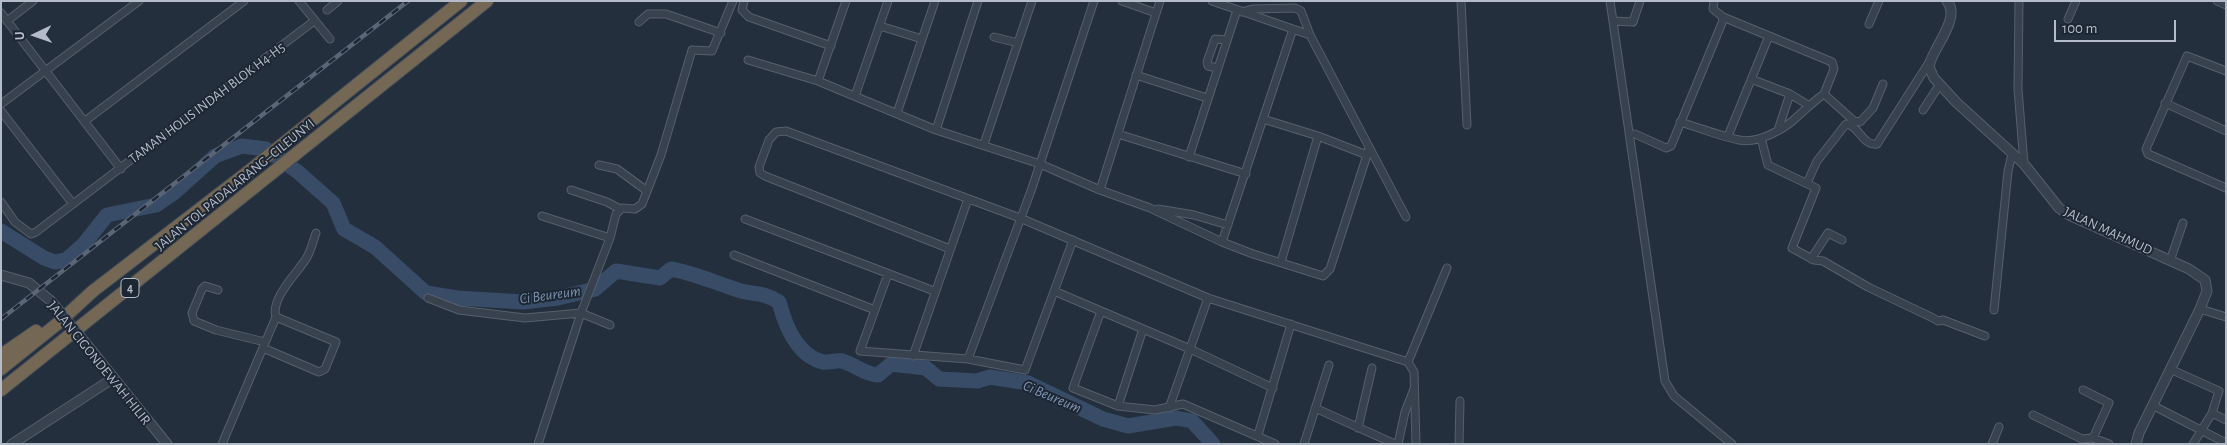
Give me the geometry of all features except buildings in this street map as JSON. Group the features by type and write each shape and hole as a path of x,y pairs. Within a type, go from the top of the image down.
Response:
{"highway":[{"name":"JALAN TOL PADALARANG–CILEUNYI","path":"1,369 57,324 93,291 248,171 460,1"},
{"name":"JALAN TOL PADALARANG–CILEUNYI","path":"1,392 487,1"},
{"path":"1,355 93,291"}],"street":[{"path":"7,21 33,1"},
{"path":"1,104 139,1"},
{"path":"85,121 244,1"},
{"path":"299,1 330,39"},
{"path":"327,10 338,1"},
{"path":"571,190 607,202 620,209 638,208 661,156 692,50 712,51 733,1"},
{"path":"744,1 742,10 749,17 831,46"},
{"path":"818,81 845,1"},
{"path":"855,96 888,1"},
{"path":"897,113 936,1"},
{"path":"936,130 978,1"},
{"path":"984,144 1032,1"},
{"path":"968,359 1040,164 1094,1"},
{"path":"1122,1 1156,13"},
{"path":"1100,190 1160,1"},
{"path":"1212,1 1310,35"},
{"path":"1461,1 1466,126"},
{"path":"1610,1 1665,381 1674,396 1732,444"},
{"path":"1613,21 1633,22 1640,1"},
{"path":"1680,122 1740,141 1761,138 1798,117 1808,105 1824,94 1834,69 1832,62 1723,17 1713,9 1714,1"},
{"path":"1869,24 1879,1"},
{"path":"2019,1 2018,89 2024,164"},
{"path":"2068,19 2076,1"},
{"path":"2218,1 2226,5"},
{"path":"1807,183 1817,161 1846,124 1851,125 1867,142 1877,144 1930,61 1948,26 1949,2"},
{"path":"1240,11 1295,8 1300,11 1368,152 1406,217"},
{"path":"1189,157 1217,68 1240,11"},
{"path":"1,13 121,169"},
{"path":"639,22 648,14 666,14 721,33"},
{"path":"1635,134 1670,148 1723,17"},
{"name":"TAMAN HOLIS INDAH BLOK H4-H5","path":"1,202 15,222 31,234 45,227 314,21"},
{"path":"880,26 922,39"},
{"path":"1222,242 1293,29"},
{"path":"1728,136 1769,36"},
{"path":"994,38 1018,43"},
{"path":"1217,68 1208,66 1207,62 1215,40 1227,40"},
{"path":"2226,71 2187,56 2148,142 2146,152 2226,188"},
{"path":"748,60 818,81 936,130 984,144 1040,164 1100,190 1150,208 1222,242 1323,276 1329,272 1368,152"},
{"name":"JALAN MAHMUD","path":"1930,61 1931,73 1940,84 2024,164 2048,197 2066,213 2170,260 2205,280 2207,291 2200,309 2152,405 2137,437 2136,444"},
{"path":"1136,75 1207,98"},
{"path":"1751,79 1790,94 1808,105"},
{"path":"1824,94 1854,121 1860,122 1873,108 1883,84"},
{"path":"1923,110 1940,84"},
{"path":"1778,130 1790,94"},
{"path":"2165,103 2226,131"},
{"path":"1,111 73,204"},
{"path":"1263,119 1368,152"},
{"path":"950,249 765,176 759,170 769,140 776,132 786,130 1020,218 1208,298 1408,362 1414,372 1416,444"},
{"path":"1118,134 1246,174"},
{"path":"1282,262 1318,136"},
{"path":"1761,138 1768,165 1816,188 1792,248 1811,259 1823,261 1868,287 1938,321 1943,320 1985,336"},
{"path":"1994,310 2008,171 2012,154"},
{"path":"599,165 617,169 647,191"},
{"path":"913,356 934,291 968,200"},
{"path":"1150,208 1194,214 1228,225"},
{"path":"538,444 581,313 610,238 616,214 620,209"},
{"path":"542,216 610,238"},
{"path":"745,219 934,291"},
{"path":"2170,260 2183,223"},
{"path":"222,444 276,317 276,306 288,281 307,257 316,233"},
{"path":"1811,259 1828,233 1842,240"},
{"path":"888,274 860,351 968,359 1025,370 1073,240"},
{"path":"734,255 875,310"},
{"path":"1408,362 1447,268"},
{"name":"JALAN CIGONDEWAH HILIR","path":"1,276 29,283 51,301 112,379 167,444"},
{"path":"218,290 205,286 202,288 192,313 194,321 264,345 319,372 325,369 336,342 276,317"},
{"path":"1054,291 1190,349 1274,388"},
{"path":"428,298 459,310 525,318 581,313 610,325"},
{"path":"1169,408 1208,298"},
{"path":"2200,309 2226,317"},
{"path":"1101,311 1073,388 1118,406 1155,410 1183,404 1275,444"},
{"path":"1258,435 1274,388 1291,324"},
{"path":"1118,406 1144,329"},
{"path":"1304,444 1329,365"},
{"path":"1358,428 1372,368"},
{"path":"2170,369 2218,390 2220,394 2212,413 2193,444"},
{"path":"12,444 112,379"},
{"path":"1315,408 1396,444 1415,386"},
{"path":"2083,390 2110,403 2093,438"},
{"path":"1460,402 1460,444"},
{"path":"2152,405 2226,443"},
{"path":"2212,413 2226,420"},
{"path":"2033,415 2082,439 2093,438 2109,444"},
{"path":"1992,444 1999,427"}],"waterway":[{"name":"Ci Beureum","path":"1,231 44,258 55,262 66,260 84,244 107,215 156,205 175,192 215,156 242,146 266,149 298,172 333,203 344,229 375,247 426,293 457,298 523,302 558,298 595,289 616,271 660,278 671,269 696,275 741,291 761,294 779,302 789,330 799,346 814,359 823,362 842,361 868,373 878,375 891,364 926,368 939,379 977,381 990,377 1028,383 1103,419 1128,426 1176,418 1192,421 1213,444"}],"railway":[{"path":"1,319 408,1"}]}
